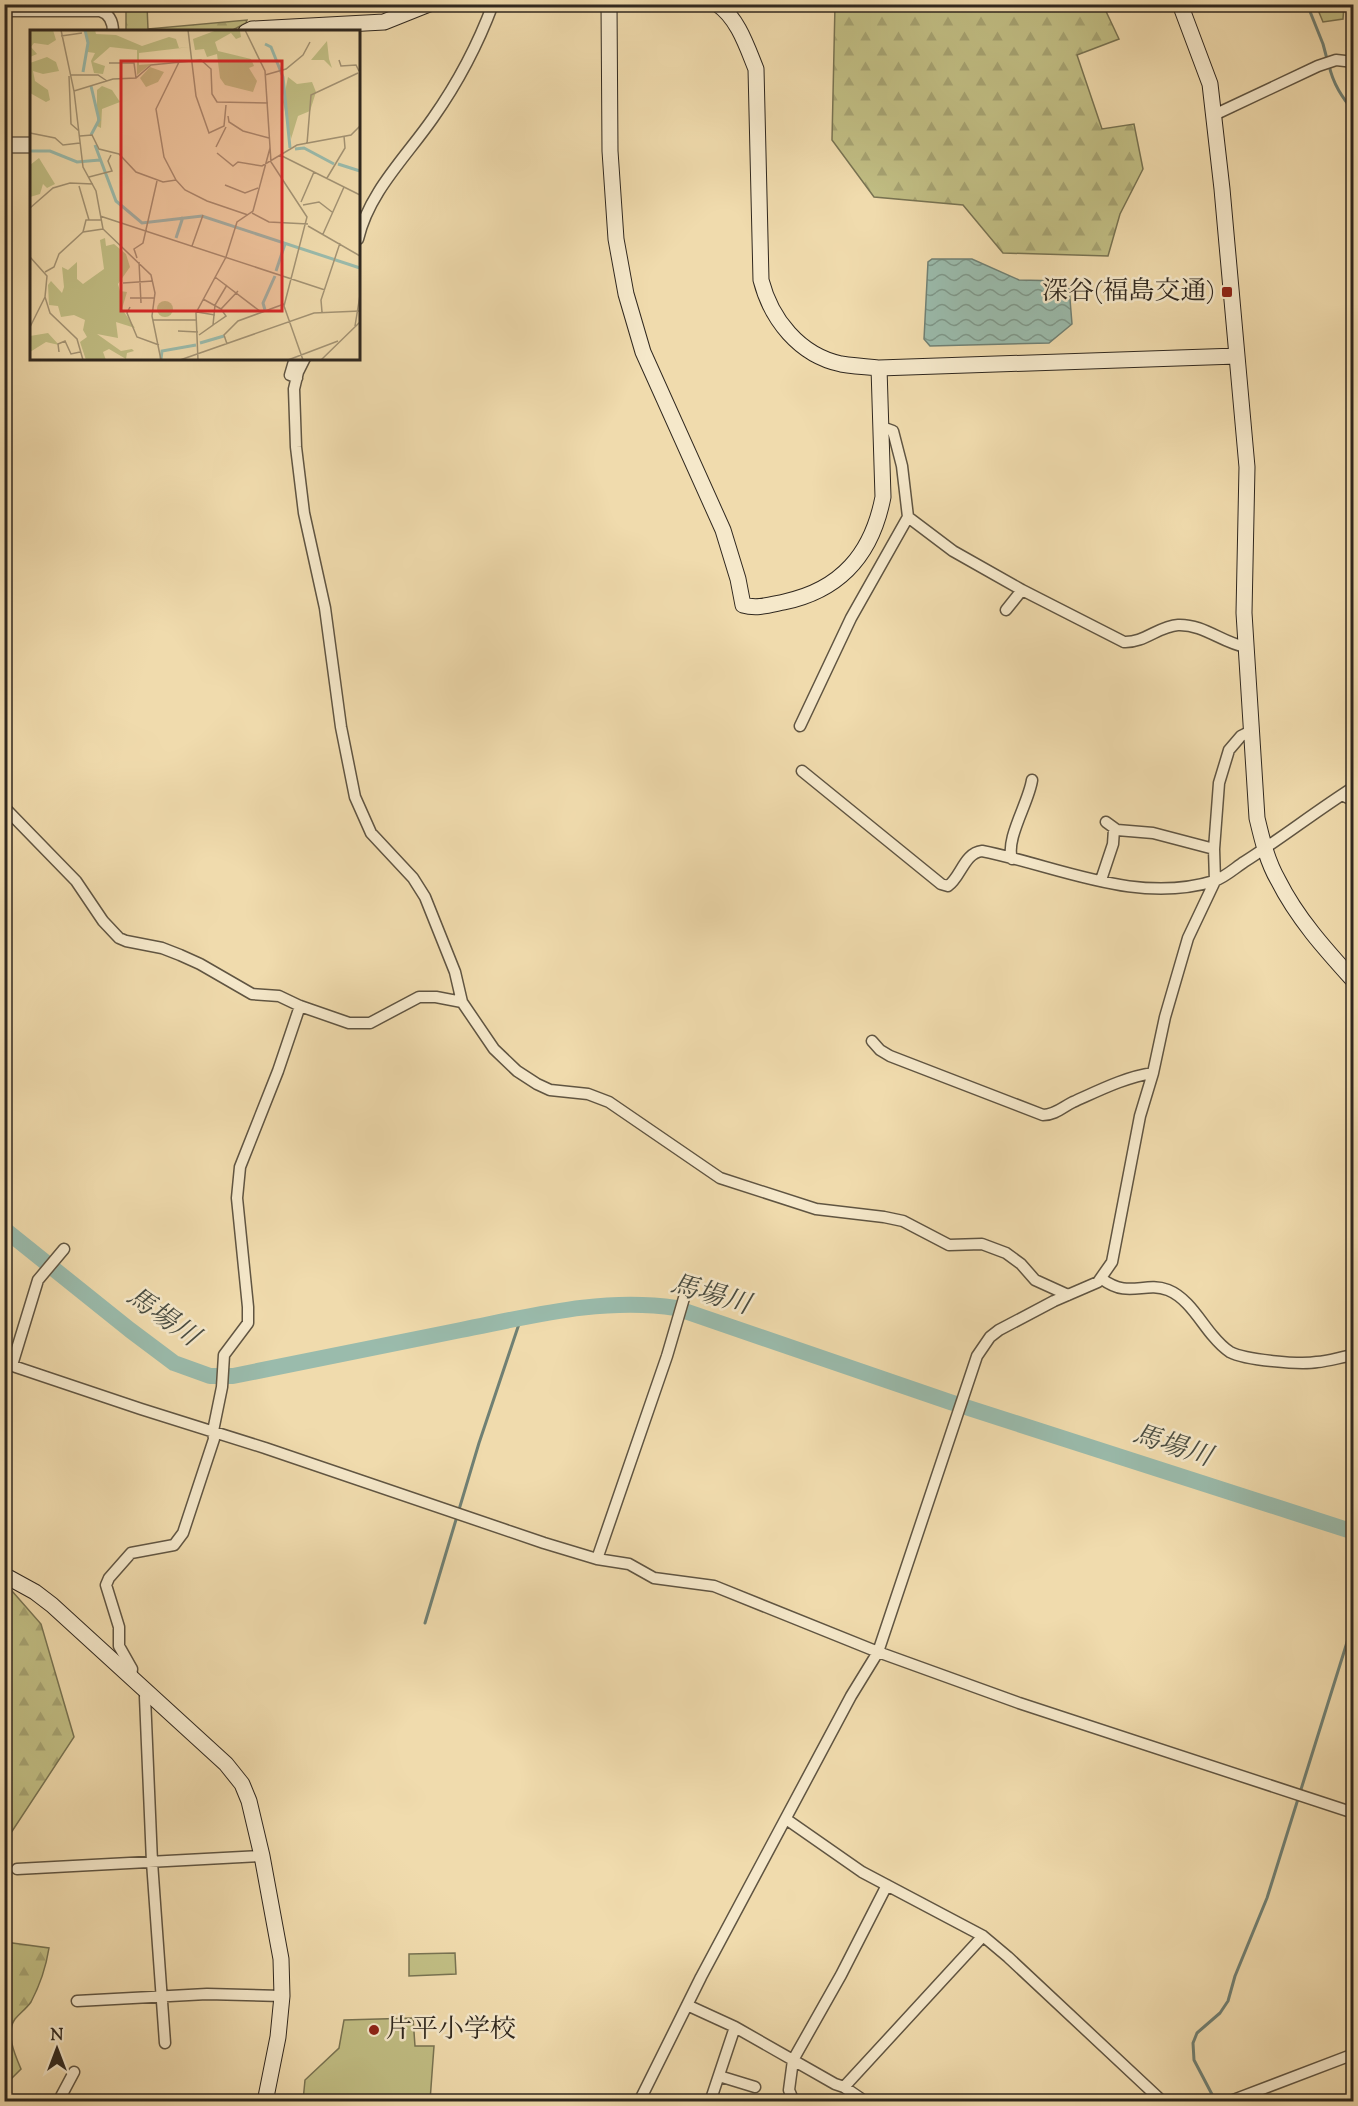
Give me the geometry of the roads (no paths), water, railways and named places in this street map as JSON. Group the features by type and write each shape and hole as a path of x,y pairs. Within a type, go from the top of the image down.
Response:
{"street":[{"path":"250,30 384,22 429,4"},
{"path":"360,231 374,198 453,90 477,47 493,4"},
{"path":"609,4 610,151 616,239 626,294 643,352 723,530 738,579 743,605 754,608 803,598 830,586 851,568 868,546 880,515 883,497 879,368"},
{"path":"717,4 723,8 744,38 756,69 761,280 766,300 777,320 803,348 839,363 879,368 1237,357"},
{"path":"1180,4 1209,84 1214,115 1237,357 1247,467 1244,613 1256,810 1265,849 1276,878 1300,918 1353,981"},
{"path":"4,11 100,11 107,14 113,30"},
{"path":"1214,115 1318,66 1336,60 1353,62"},
{"path":"4,145 30,145"},
{"path":"294,360 290,375 297,378"},
{"path":"304,360 297,378 293,405 300,488 325,608 341,727 358,806 377,841 413,878 425,897 455,972 462,1002 494,1049 517,1071 550,1090 588,1094 609,1102 720,1178 816,1209 903,1221 949,1245 982,1244 1006,1253 1021,1264 1035,1280 1068,1295"},
{"path":"800,726 851,618 908,517 902,466 892,431 882,427"},
{"path":"908,517 953,550 1022,590 1124,642 1138,641 1156,631 1177,625 1194,626 1233,644 1246,647"},
{"path":"1006,610 1022,590"},
{"path":"639,2102 687,2005 851,1696 879,1652 976,1356 990,1337 1102,1279 1115,1253 1140,1116 1153,1072 1165,1017 1188,938 1215,881 1217,793 1229,750 1241,736 1251,731"},
{"path":"802,771 944,885 950,885 969,858 978,852 1137,888 1159,890 1215,881 1353,787"},
{"path":"1012,859 1012,840 1032,780"},
{"path":"1342,795 1353,801"},
{"path":"4,807 76,880 98,916 119,938 162,948 200,964 252,994 279,996 340,1021 370,1023 419,998 436,997 462,1002"},
{"path":"1101,880 1113,844 1110,825 1128,832 1154,833 1214,849"},
{"path":"131,1677 132,1670 119,1646 116,1611 107,1591 109,1578 131,1552 174,1545 181,1539 214,1439 213,1431 222,1387 223,1365 228,1349 246,1326 249,1315 237,1198 240,1167 278,1071 300,1006"},
{"path":"872,1041 890,1056 1043,1115 1053,1114 1069,1104 1153,1072"},
{"path":"64,1249 38,1280 8,1364 544,1543 597,1559 629,1564 644,1574 664,1581 714,1586 879,1652 1019,1702 1353,1813"},
{"path":"1102,1279 1119,1289 1130,1291 1160,1289 1171,1292 1184,1301 1215,1339 1233,1353 1302,1363 1353,1355"},
{"path":"597,1559 668,1356 684,1298"},
{"path":"4,1575 35,1592 52,1605 226,1764 242,1784 249,1801 262,1856 281,1959 282,1996 278,2037 265,2102"},
{"path":"147,1690 145,1697 152,1862 165,2043"},
{"path":"786,1819 862,1872 983,1936 1163,2102"},
{"path":"17,1869 262,1856"},
{"path":"794,2102 789,2090 793,2060 841,1975 887,1885"},
{"path":"844,2087 983,1936"},
{"path":"76,2001 162,1995 282,1996"},
{"path":"687,2005 735,2027 844,2087 866,2102"},
{"path":"710,2102 735,2027"},
{"path":"1228,2102 1353,2054"},
{"path":"58,2102 74,2072"},
{"path":"719,2076 755,2087"}],"water":[{"path":"932,259 972,259 1019,280 1064,281 1069,287 1072,324 1049,343 930,346 924,339 928,262"}],"waterway":[{"path":"1307,4 1327,59"},
{"path":"1329,65 1338,90 1354,112"},
{"name":"馬場川","path":"4,1229 174,1363 210,1376 233,1376 514,1319 595,1306 649,1305 676,1308 950,1402 1354,1532"},
{"path":"425,1623 479,1443 521,1318"},
{"path":"1216,2102 1194,2060 1193,2043 1197,2033 1220,2013 1228,2001 1235,1976 1267,1898 1354,1620"}],"place":[{"name":"深谷(福島交通)","path":"1227,292"},
{"name":"片平小学校","path":"374,2030"}]}
